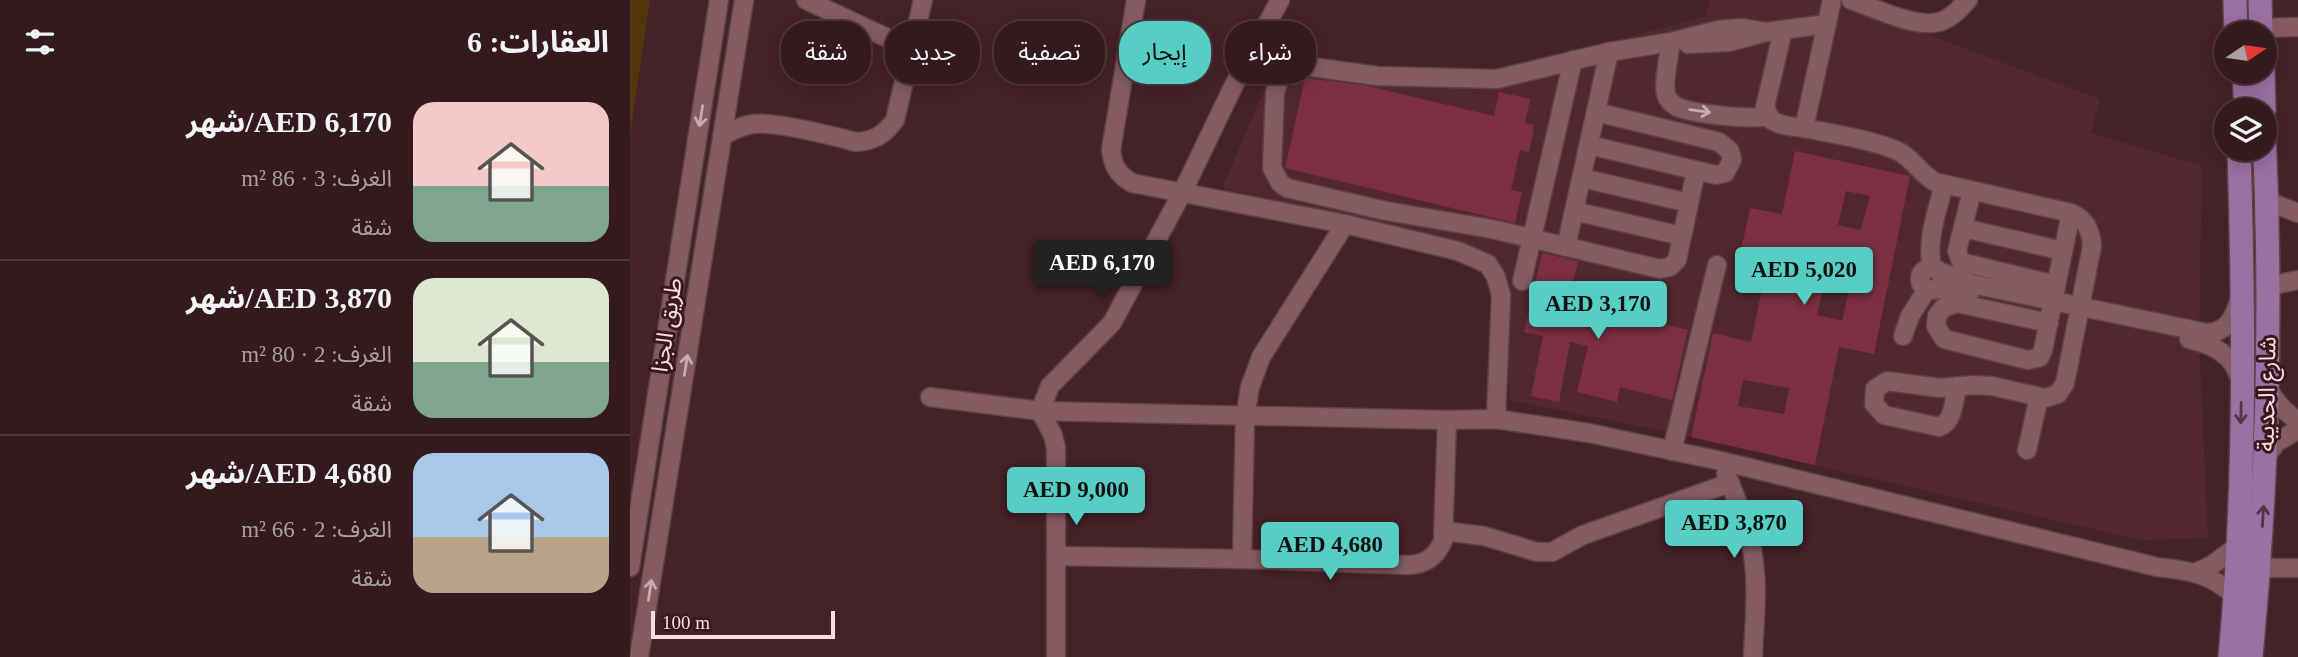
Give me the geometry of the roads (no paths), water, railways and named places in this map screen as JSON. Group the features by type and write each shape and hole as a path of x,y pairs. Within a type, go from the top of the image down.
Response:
{"main road":[{"path":"2247,21 2260,0"},
{"name":"شارع الحديبة","path":"2230,657 2239,545 2242,292 2239,161"},
{"name":"شارع الحديبة","path":"2251,657 2260,568 2266,456 2269,286 2265,161"},
{"path":"2242,246 2245,237 2254,237 2258,351 2267,388"}],"street":[{"name":"طريق الجزا","path":"630,567 719,0"},
{"name":"طريق الجزا","path":"639,657 744,0"},
{"path":"806,0 885,37"},
{"path":"918,21 923,0"},
{"path":"1136,0 1111,150 1112,165 1119,175 1132,183 1345,224 1458,251 1488,264 1496,277 1501,295 1496,419"},
{"path":"1056,657 1056,449 1053,435 1041,411 1050,386 1112,323 1280,0"},
{"path":"1804,128 1832,0"},
{"path":"1851,0 1911,21 1931,24 1949,18 1968,0"},
{"path":"1696,171 1677,260 1665,269 1472,225 1386,211 1287,188 1280,183 1272,168 1276,86 1283,74 1299,66 1377,76 1485,79 1511,77 1573,60 1730,28 1774,31 1827,24"},
{"path":"2277,26 2298,27"},
{"path":"1774,31 1766,102 1768,117 1775,123 1895,149 1909,158 1927,178 1944,185 2071,213 2085,222 2092,238 2092,246 2062,389 2052,397 2039,397 1992,386 1957,386 1923,386 1887,381 1875,390 1874,404 1884,415 1939,427 1950,420 1957,386"},
{"path":"1671,42 1665,88 1667,97 1674,105 1684,109 1745,118 1768,117"},
{"path":"1566,247 1609,52"},
{"path":"1522,281 1573,60"},
{"path":"722,136 755,123 868,142 879,138 895,120 903,84"},
{"path":"1589,145 1716,175 1725,173 1732,160 1730,151 1719,142 1596,112"},
{"path":"1581,177 1689,203"},
{"path":"1903,336 1910,316 1933,279 1930,240 1944,185"},
{"path":"1972,191 1957,255 1963,264 2052,305"},
{"path":"2267,201 2298,213"},
{"path":"1574,211 1682,236"},
{"path":"2052,305 1957,303 1943,308 1936,321 1940,336 1949,342 2032,360 2042,354 2071,213"},
{"path":"1242,559 1245,417 1250,387 1261,357 1345,224"},
{"path":"1963,228 2063,251"},
{"path":"1672,451 1717,265"},
{"path":"1933,279 1972,284 2207,344 2229,358 2235,365 2241,382"},
{"path":"2269,286 2298,280"},
{"path":"2079,311 2199,332 2214,332 2227,326 2232,320 2242,292"},
{"path":"661,368 648,481 652,491 658,491 667,484"},
{"path":"2267,388 2281,407 2298,422"},
{"path":"930,397 1041,411 1245,417 1496,419 1589,433 1721,461 2157,566 2197,572 2222,585 2236,597"},
{"path":"2027,450 2039,397"},
{"path":"1056,556 1416,565 1425,562 1439,549 1444,531 1447,420"},
{"path":"2266,456 2277,442 2298,430"},
{"path":"1721,461 1745,521 1754,562 1756,583 1753,657"},
{"path":"1444,531 1484,537 1537,552 1552,552 1583,536 1730,484"},
{"path":"2197,572 2239,545"},
{"path":"2260,568 2298,568"}]}
